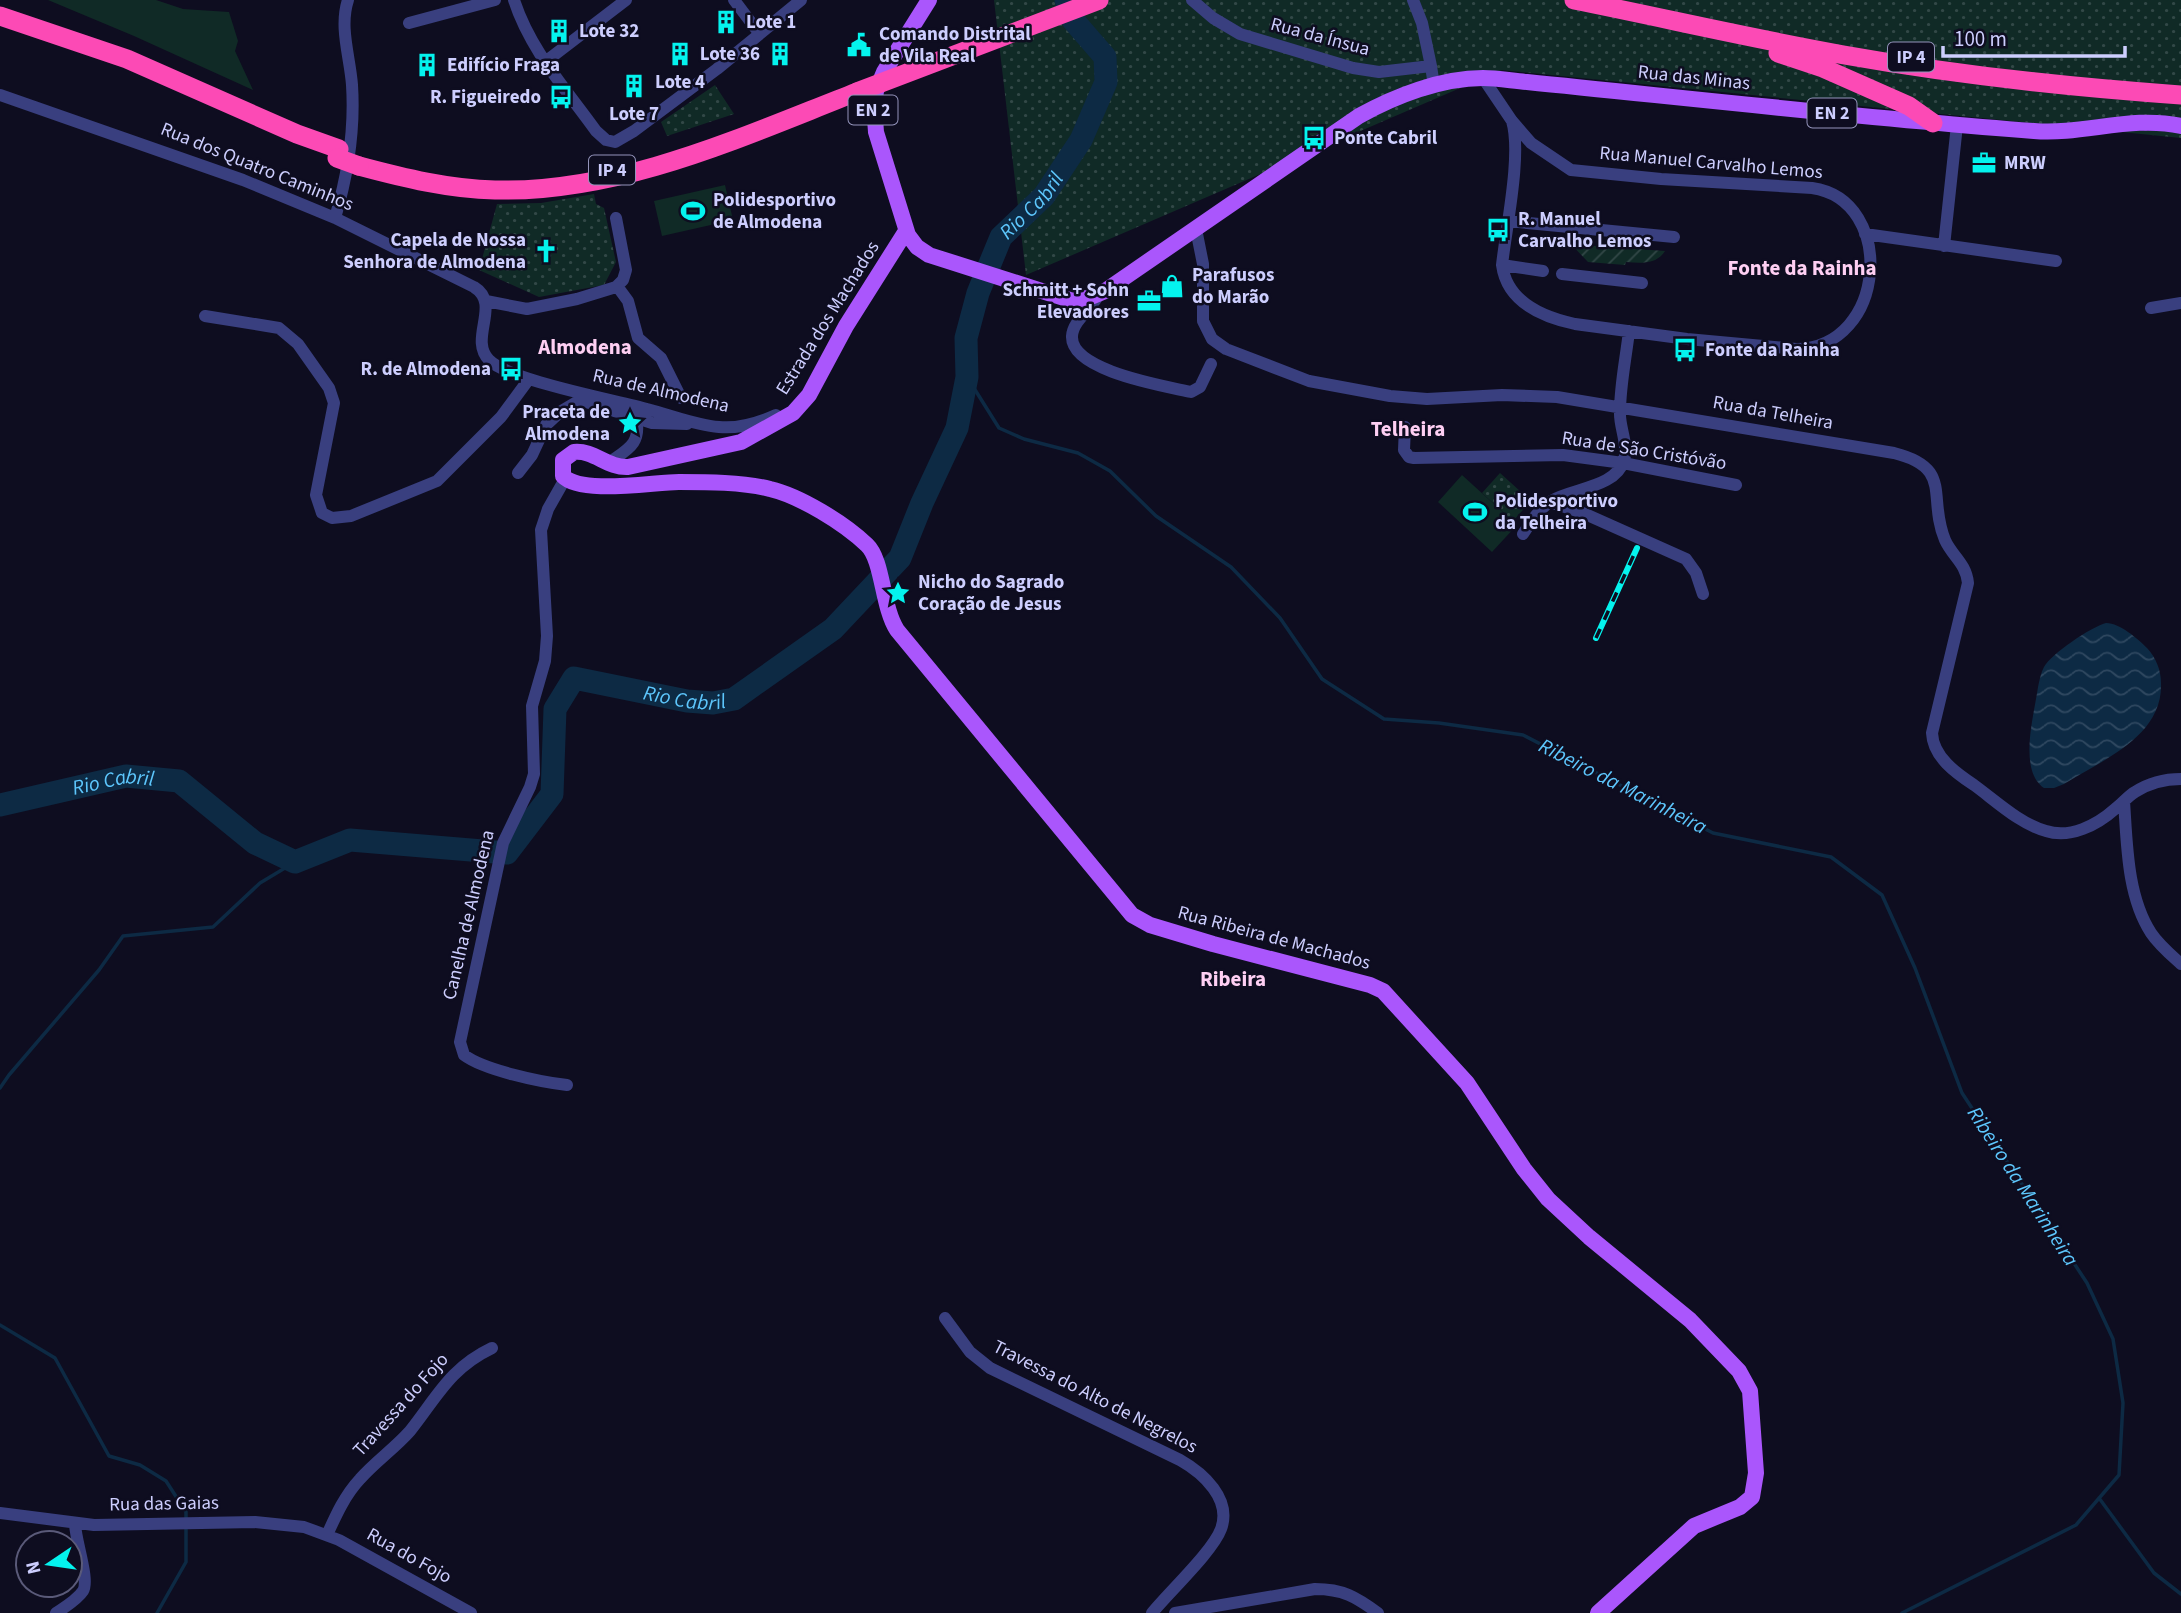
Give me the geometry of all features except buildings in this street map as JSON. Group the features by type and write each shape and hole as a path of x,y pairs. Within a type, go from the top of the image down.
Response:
{"highway":[{"name":"IP 4","path":"856,89 1078,0"},
{"name":"IP 4","path":"0,27 120,67 359,161 488,180 556,180 631,166 700,144 1099,0"},
{"name":"IP 4","path":"1574,0 1613,3 1920,58 2038,74 2181,86"},
{"name":"IP 4","path":"1613,3 1843,55 1917,67 2056,86 2181,95"},
{"path":"1613,3 1807,62 1909,106 1933,123"},
{"name":"IP 4","path":"0,16 127,59 338,153"}],"main road":[{"name":"EN 2","path":"929,0 884,72 876,91 874,105 876,132 906,230 917,247 935,257 1076,300 1099,294 1196,229"},
{"name":"Rua das Minas","path":"1196,229 1359,116 1390,100 1434,86 1483,78 1957,125 2063,132 2134,123 2181,126"},
{"name":"Estrada dos Machados","path":"565,479 562,463 573,452 586,453 607,464 628,467 741,442 784,419 803,404 846,326 906,230"},
{"name":"Rua Ribeira de Machados","path":"565,479 575,484 605,486 678,482 771,489 800,500 867,545 876,561 891,620 899,632 1132,915 1158,928 1370,985 1383,991 1467,1083 1524,1169 1548,1199 1589,1237 1690,1320 1742,1375 1749,1387 1753,1405 1756,1477 1752,1497 1740,1507 1694,1525 1598,1613"}],"street":[{"path":"335,218 347,174 352,135 352,88 344,18 348,0"},
{"path":"409,23 495,0"},
{"path":"514,0 525,32 596,131 608,141 618,141 634,131 717,69 801,0"},
{"path":"545,62 626,0"},
{"path":"734,0 758,33"},
{"name":"Rua da Ínsua","path":"1192,0 1213,18 1240,34 1353,68 1379,72 1431,66"},
{"path":"1413,0 1422,23 1434,86"},
{"name":"Rua Manuel Carvalho Lemos","path":"1483,78 1512,121 1535,147 1572,170 1826,190 1847,204 1865,234 1870,261 1866,296 1861,309 1842,333 1819,345 1796,349 1687,339 1566,322 1539,312 1518,299 1510,290 1502,265 1516,150 1512,121"},
{"name":"Rua dos Quatro Caminhos","path":"0,94 180,156 335,218 474,287 483,293 486,301"},
{"path":"1944,246 1957,125"},
{"path":"486,301 533,308 594,295 617,286 624,278 626,267 616,218"},
{"path":"1507,221 1674,237"},
{"name":"Rua da Telheira","path":"1196,229 1203,264 1202,315 1205,326 1216,343 1234,353 1309,381 1390,396 1427,399 1507,395 1557,397 1894,453 1924,464 1934,481 1945,541 1964,565 1969,583 1932,733 1936,748 1948,764 1968,781 2024,820 2045,831 2077,831 2103,818 2124,801"},
{"path":"1865,234 2056,261"},
{"path":"1502,265 1543,271"},
{"path":"1562,274 1642,283"},
{"path":"617,286 628,301 638,338 660,356 681,398"},
{"path":"1099,294 1075,327 1072,337 1078,352 1090,362 1131,378 1191,392 1200,387 1212,364"},
{"name":"Rua de Almodena","path":"486,301 482,345 486,357 501,369 529,379 585,397 718,427 744,426 803,404"},
{"path":"2151,309 2181,303"},
{"path":"205,316 279,328 298,344 329,387 334,403 316,495 322,513 332,519 351,516 437,481 501,417 529,379"},
{"path":"1523,534 1550,502 1600,482 1623,463 1625,449 1620,406 1629,331"},
{"path":"518,473 532,455 546,425 585,397 660,425 698,423"},
{"path":"607,464 635,441 639,433 636,418"},
{"name":"Rua de São Cristóvão","path":"1405,427 1404,450 1409,457 1414,458 1556,454 1623,463 1736,485"},
{"name":"Canelha de Almodena","path":"565,479 542,526 548,636 545,661 532,706 534,774 500,853 460,1040 461,1050 468,1058 479,1063 540,1081 567,1085"},
{"path":"1550,502 1583,513 1686,559 1696,573 1703,594"},
{"path":"2181,779 2158,781 2124,801 2130,866 2139,908 2156,940 2181,964"},
{"name":"Travessa do Alto de Negrelos","path":"945,1318 970,1352 990,1368 1180,1460 1200,1472 1211,1486 1222,1509 1221,1530 1204,1554 1152,1613"},
{"name":"Travessa do Fojo","path":"327,1535 343,1503 360,1478 404,1436 454,1373 492,1348"},
{"name":"Rua das Gaias","path":"0,1513 75,1523 283,1524 304,1527 327,1535"},
{"path":"56,1613 80,1594 86,1583 77,1546 75,1523"},
{"name":"Rua do Fojo","path":"327,1535 471,1613"},
{"path":"1175,1613 1211,1610 1304,1590 1327,1589 1348,1593 1378,1613"}],"green space":[{"path":"48,0 156,0 183,9 229,12 238,41 235,51 253,90 134,36"},
{"path":"994,0 2181,0 2181,138 1502,70 1026,275"},
{"path":"715,85 734,114 667,136 661,122"},
{"name":"Polidesportivo de Almodena","path":"725,185 733,220 662,236 654,201"},
{"path":"594,194 596,204 604,208 616,262 604,285 539,297 479,270 497,204 541,203"},
{"path":"1579,233 1582,245 1665,251 1657,259 1648,262 1626,262 1625,265 1588,262 1568,241 1568,235"},
{"path":"1500,473 1531,501 1513,521 1482,493"},
{"name":"Polidesportivo da Telheira","path":"1462,475 1517,525 1492,552 1438,502"}],"water":[{"path":"2106,623 2128,632 2153,656 2161,678 2159,702 2152,718 2127,745 2064,784 2044,788 2032,771 2030,759 2032,721 2042,671 2063,648"}],"waterway":[{"name":"Rio Cabril","path":"0,805 126,776 179,781 255,843 295,862 350,840 507,853 552,794 555,709 574,678 687,701 713,703 734,699 833,629 900,558 957,428 967,377 966,338 978,293 1001,237 1044,196 1081,140 1106,82 1105,57 1073,20 1066,0"},
{"name":"Ribeiro da Marinheira","path":"967,377 999,428 1024,439 1078,453 1110,471 1156,516 1231,567 1280,618 1322,679 1384,719 1439,723 1523,735 1713,833 1831,857 1882,895 1915,968 1962,1093 2087,1283 2113,1339 2123,1403 2119,1475 2076,1525 1902,1613"},
{"path":"0,1088 99,970 123,936 213,927 260,883 295,862"},
{"path":"0,1325 55,1358 109,1456 140,1465 166,1481 186,1512 186,1562 157,1613"},
{"path":"2099,1498 2154,1573 2181,1594"}],"railway":[{"path":"1596,638 1637,548"}],"place":[{"name":"Lote 1","path":"726,22"},
{"name":"Lote 32","path":"559,31"},
{"name":"Comando Distrital de Vila Real","path":"859,45"},
{"name":"Lote 4","path":"680,54"},
{"name":"Lote 36","path":"780,54"},
{"name":"Edifício Fraga","path":"427,65"},
{"name":"Lote 7","path":"634,86"},
{"name":"R. Figueiredo","path":"561,97"},
{"name":"Ponte Cabril","path":"1314,138"},
{"name":"MRW","path":"1984,163"},
{"name":"Polidesportivo de Almodena","path":"693,211"},
{"name":"R. Manuel Carvalho Lemos","path":"1498,230"},
{"name":"Capela de Nossa Senhora de Almodena","path":"546,251"},
{"name":"Parafusos do Marão","path":"1172,286"},
{"name":"Schmitt + Sohn Elevadores","path":"1149,301"},
{"name":"Fonte da Rainha","path":"1685,350"},
{"name":"R. de Almodena","path":"511,369"},
{"name":"Praceta de Almodena","path":"630,423"},
{"name":"Polidesportivo da Telheira","path":"1475,512"},
{"name":"Nicho do Sagrado Coração de Jesus","path":"898,593"}],"district":[{"name":"Fonte da Rainha","path":"1802,268"},
{"name":"Almodena","path":"585,347"},
{"name":"Telheira","path":"1408,429"},
{"name":"Ribeira","path":"1233,979"}]}
